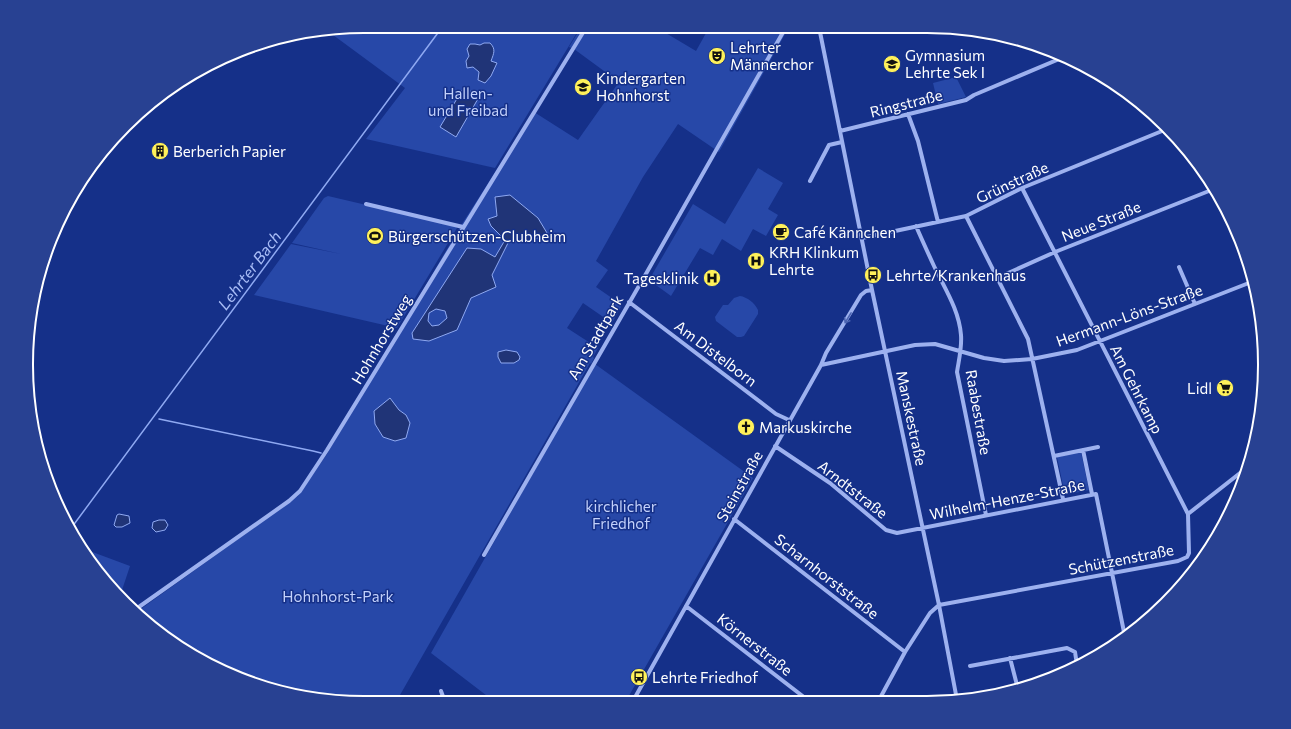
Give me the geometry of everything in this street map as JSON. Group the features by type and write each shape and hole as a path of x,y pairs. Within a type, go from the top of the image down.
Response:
{"street":[{"name":"Hohnhorstweg","path":"139,607 289,501 300,491 327,450 583,33"},
{"name":"Am Stadtpark","path":"484,555 782,33"},
{"name":"Manskestraße","path":"820,33 872,290 939,605 956,694"},
{"name":"Ringstraße","path":"840,131 966,100 974,95 1057,60"},
{"path":"908,114 918,141 938,222"},
{"name":"Grünstraße","path":"862,238 966,216 1022,188 1161,130"},
{"path":"810,181 828,145 842,142"},
{"name":"Am Gehrkamp","path":"1022,188 1188,514"},
{"name":"Neue Straße","path":"997,278 1055,252 1209,191"},
{"path":"366,204 463,227"},
{"path":"966,216 1028,339 1063,499"},
{"name":"Raabestraße","path":"916,226 959,318 961,351 958,360 957,372 986,515"},
{"path":"1179,267 1195,304"},
{"name":"Hermann-Löns-Straße","path":"821,365 916,345 935,344 984,358 1004,361 1032,359 1077,350 1248,283"},
{"name":"Steinstraße","path":"636,696 821,365 826,353 861,295 866,291 872,290"},
{"name":"Am Distelborn","path":"629,302 776,414 789,420"},
{"name":"Arndtstraße","path":"775,446 830,483 886,530 898,533 922,529"},
{"path":"1054,456 1098,447"},
{"path":"1083,450 1112,572 1124,630"},
{"path":"1188,514 1239,474"},
{"name":"Wilhelm-Henze-Straße","path":"922,529 1063,499 1094,494"},
{"name":"Schützenstraße","path":"939,605 1178,561 1188,557 1189,553 1188,514"},
{"name":"Scharnhorststraße","path":"734,519 905,652"},
{"path":"881,696 905,652 930,613 939,605"},
{"name":"Körnerstraße","path":"686,606 803,696"},
{"path":"970,666 1067,648 1075,652 1076,660"},
{"path":"1010,658 1017,683"},
{"path":"441,691 443,696"}],"green space":[{"name":"Hallen- und Freibad","path":"364,33 577,33 495,168 366,139 405,88 333,35"},
{"name":"Hohnhorst-Park","path":"578,33 666,33 696,51 706,33 786,33 719,152 678,124 643,177 596,261 608,270 596,287 622,305 612,323 583,303 567,328 598,348 593,357 594,358 399,696 364,696 321,693 279,685 238,671 218,662 180,640 141,609 298,496 327,454 460,227 534,112 578,140 619,82 574,49 569,47"},
{"path":"956,77 966,97 938,104 933,83"},
{"path":"758,168 783,183 768,209 778,215 766,236 753,229 741,251 722,239 713,255 700,248 671,296 649,280 693,204 725,224"},
{"path":"328,196 456,226 457,228 397,328 254,295 291,244 341,254 292,243 324,198"},
{"path":"740,296 750,301 757,307 758,314 744,336 737,337 716,321 715,317 723,305 728,305 734,298"},
{"name":"kirchlicher Friedhof","path":"595,364 753,478 629,696 487,696 431,653"},
{"path":"1081,452 1089,490 1065,495 1057,457"},
{"path":"91,551 130,566 122,590"}],"shaded area":[{"path":"490,43 492,45 494,51 491,61 497,63 491,76 485,83 478,80 479,72 473,67 467,68 466,61 469,56 467,49 470,44 480,45"},
{"path":"464,87 479,97 456,137 440,127"},
{"path":"510,195 538,218 547,233 528,241 509,241 492,275 496,287 471,298 457,330 429,341 413,339 412,333 467,248 481,249 495,257 505,240 491,226 488,219 497,216 495,197","holes":["436,309 445,311 447,318 439,325 432,326 428,321 429,313"]},
{"path":"506,350 517,352 520,357 519,360 514,363 501,363 498,357 498,352"},
{"path":"390,398 399,410 406,415 410,423 406,438 395,441 383,437 375,424 374,411"},
{"path":"117,515 129,516 130,523 122,527 116,527 114,525"},
{"path":"165,520 168,525 165,530 156,532 152,528 153,522"}],"waterway":[{"name":"Lehrter Bach","path":"74,524 438,33"},
{"path":"159,419 321,453"}],"place":[{"name":"Lehrter Männerchor","path":"717,56"},
{"name":"Gymnasium Lehrte Sek I","path":"892,64"},
{"name":"Kindergarten Hohnhorst","path":"583,87"},
{"name":"Berberich Papier","path":"160,151"},
{"name":"Café Kännchen","path":"781,232"},
{"name":"Bürgerschützen-Clubheim","path":"375,236"},
{"name":"KRH Klinkum Lehrte","path":"756,261"},
{"name":"Lehrte/Krankenhaus","path":"873,275"},
{"name":"Tagesklinik","path":"712,278"},
{"name":"Lidl","path":"1225,388"},
{"name":"Markuskirche","path":"746,427"},
{"name":"Lehrte Friedhof","path":"639,677"}]}
